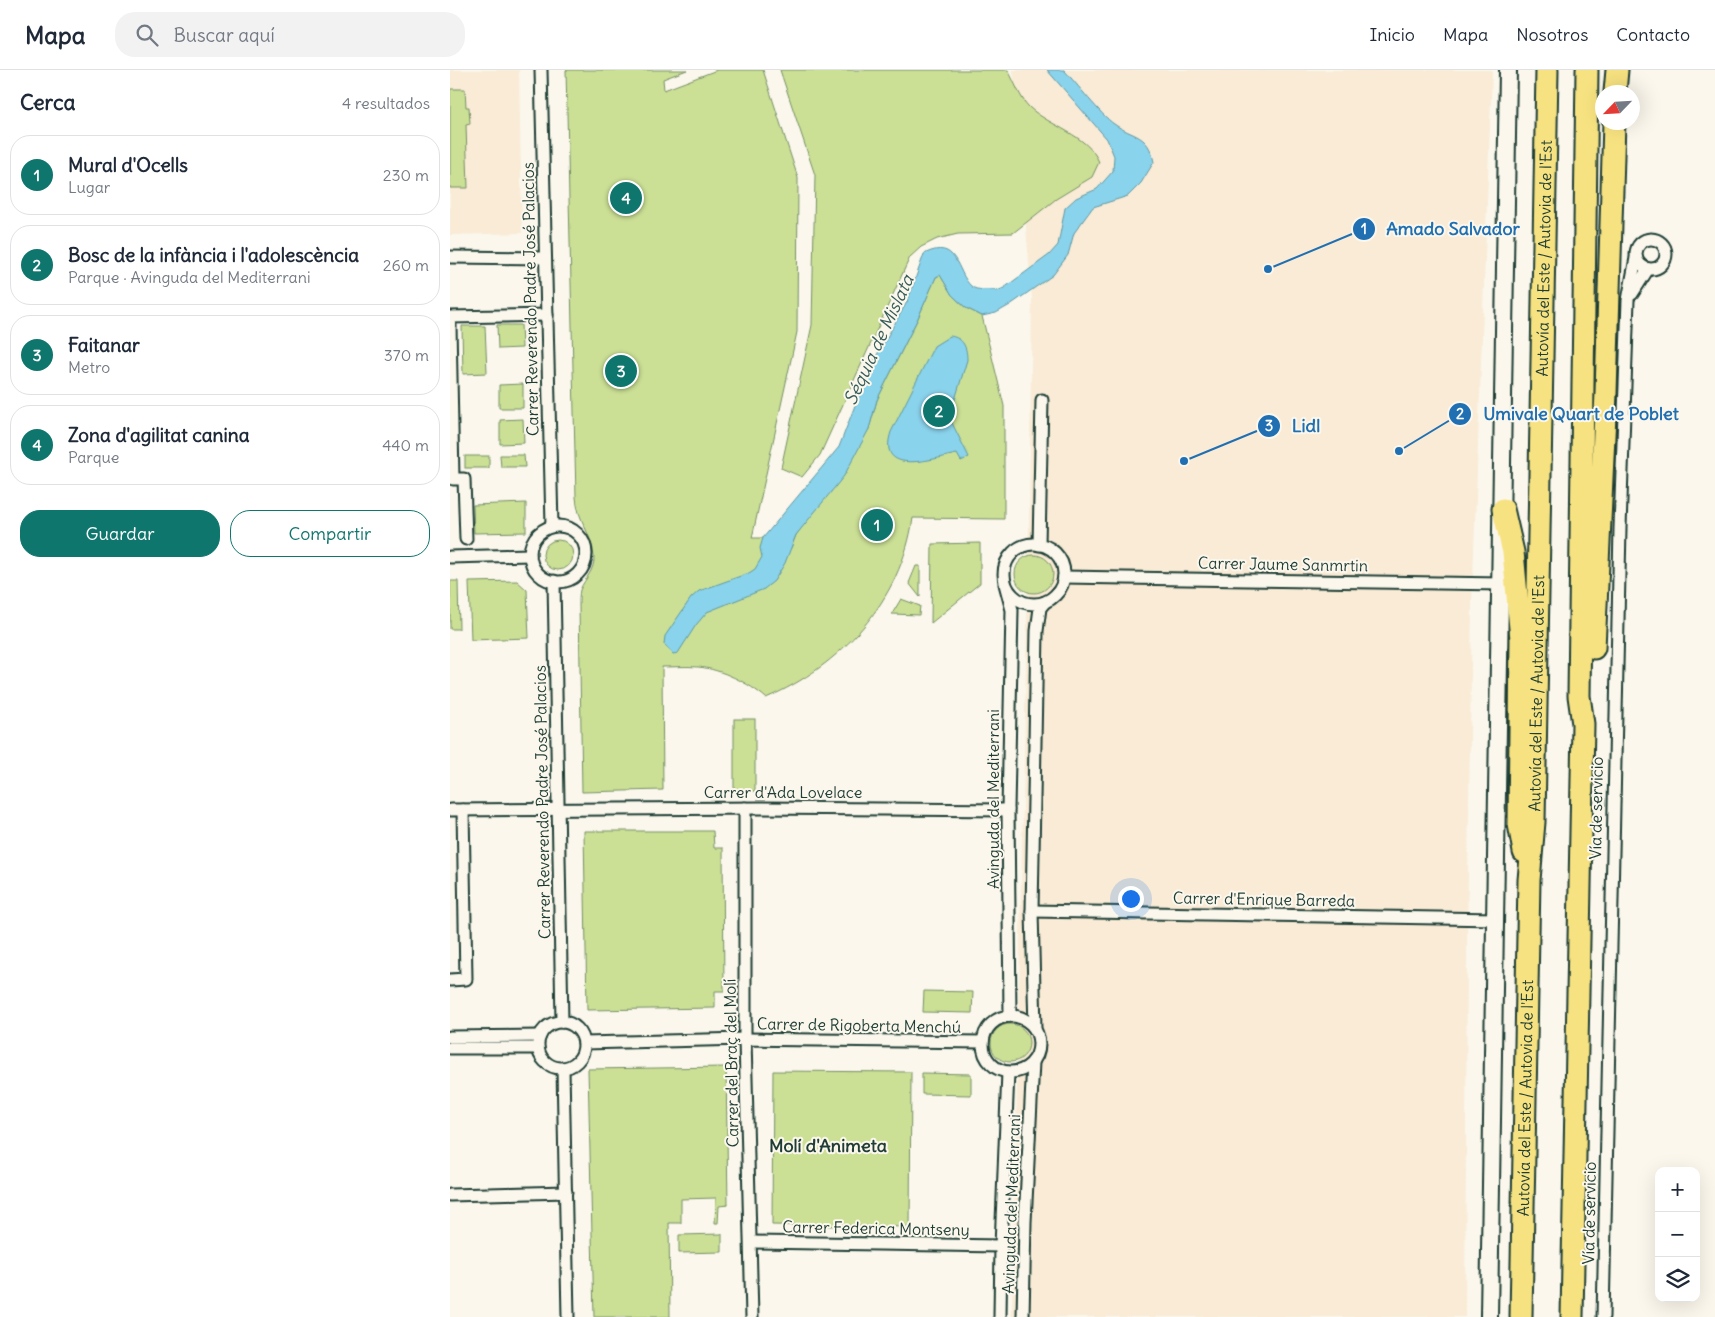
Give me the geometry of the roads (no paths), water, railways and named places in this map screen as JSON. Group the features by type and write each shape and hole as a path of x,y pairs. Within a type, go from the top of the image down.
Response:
{"highway":[{"name":"Autovía del Este / Autovia de l'Est","path":"1522,1317 1529,880 1534,822 1547,70"},
{"path":"1572,1317 1582,724 1579,696 1587,70"},
{"path":"1615,85 1616,70"},
{"path":"1582,724 1593,696 1606,392 1614,130"},
{"path":"1503,509 1514,552 1521,639 1519,824 1529,880"}],"street":[{"name":"Carrer Reverendo Padre José Palacios","path":"542,70 552,526"},
{"path":"1489,1317 1502,584 1504,217 1508,70"},
{"path":"1648,238 1659,240 1666,248 1666,259 1658,267 1648,269 1641,265 1636,258 1636,250 1640,242 1648,238"},
{"path":"450,258 545,258"},
{"name":"Vía de servicio","path":"1603,1317 1612,831 1628,300 1636,258"},
{"path":"1628,300 1648,269"},
{"path":"450,318 547,315"},
{"path":"450,325 452,479 464,479 466,540"},
{"path":"1039,545 1042,400"},
{"path":"552,526 571,529 584,544 586,553 584,562 572,578 554,581 540,575 531,562 530,547 538,534 552,526"},
{"path":"1035,1029 1025,1019 1010,1016 991,1024 983,1042 987,1059 1000,1070 1019,1072 1033,1062 1039,1046 1035,1029 1032,911 1037,630 1040,608 1058,592 1064,577 1060,560 1048,547 1039,545 1022,546 1014,551 1005,566 1005,584 1017,599 1036,604 1045,602"},
{"path":"450,557 530,555"},
{"name":"Carrer Jaume Sanmrtin","path":"1064,577 1502,584"},
{"name":"Carrer Reverendo Padre José Palacios","path":"554,581 562,1022"},
{"name":"Avinguda del Mediterrani","path":"1005,584 1012,610 1008,810 1010,1016"},
{"name":"Carrer d'Ada Lovelace","path":"450,810 558,811 745,808 1008,810"},
{"name":"Carrer del Braç del Molí","path":"745,808 745,1039 752,1317"},
{"path":"450,980 466,979 463,810"},
{"name":"Carrer d'Enrique Barreda","path":"1032,911 1496,919"},
{"path":"562,1022 574,1026 584,1043 579,1060 563,1068 549,1065 544,1061 539,1042 549,1026 562,1022"},
{"path":"450,1037 539,1042"},
{"name":"Carrer de Rigoberta Menchú","path":"584,1043 745,1039 983,1042"},
{"path":"450,1048 539,1042"},
{"name":"Avinguda del Mediterrani","path":"1023,1317 1025,1222 1033,1062"},
{"path":"563,1068 568,1317"},
{"name":"Avinguda del Mediterrani","path":"1000,1317 1000,1246 1008,1072"},
{"path":"450,1195 566,1192"},
{"name":"Carrer Federica Montseny","path":"751,1242 1000,1246"}],"water":[{"path":"1047,70 1064,70 1108,119 1144,141 1154,162 1141,183 1128,196 1093,207 1074,233 1068,255 1053,275 996,313 982,316 966,308 952,295 940,275 936,277 918,318 877,400 869,429 844,476 796,535 785,563 774,581 764,589 707,612 678,653 673,654 664,644 665,636 691,598 699,591 749,573 755,569 762,557 760,548 763,538 839,447 869,369 907,302 924,254 935,250 944,250 950,253 955,258 966,280 974,288 997,291 1004,288 1049,255 1058,245 1065,208 1076,198 1097,189 1113,171 1114,156 1107,139"},
{"path":"950,336 962,341 966,351 967,360 954,403 952,423 969,457 961,461 957,454 922,461 910,462 899,460 892,455 889,446 891,432 934,346"}],"place":[{"name":"Zona d'agilitat canina","path":"626,198"},
{"name":"Amado Salvador","path":"1268,269"},
{"name":"Faitanar","path":"621,371"},
{"name":"Bosc de la infància i l'adolescència","path":"939,411"},
{"name":"Umivale Quart de Poblet","path":"1399,451"},
{"name":"Lidl","path":"1184,461"},
{"name":"Mural d'Ocells","path":"877,525"}],"district":[{"name":"Molí d'Animeta","path":"828,1146"}],"water label":[{"name":"Séquia de Mislata","path":"879,340"}]}
